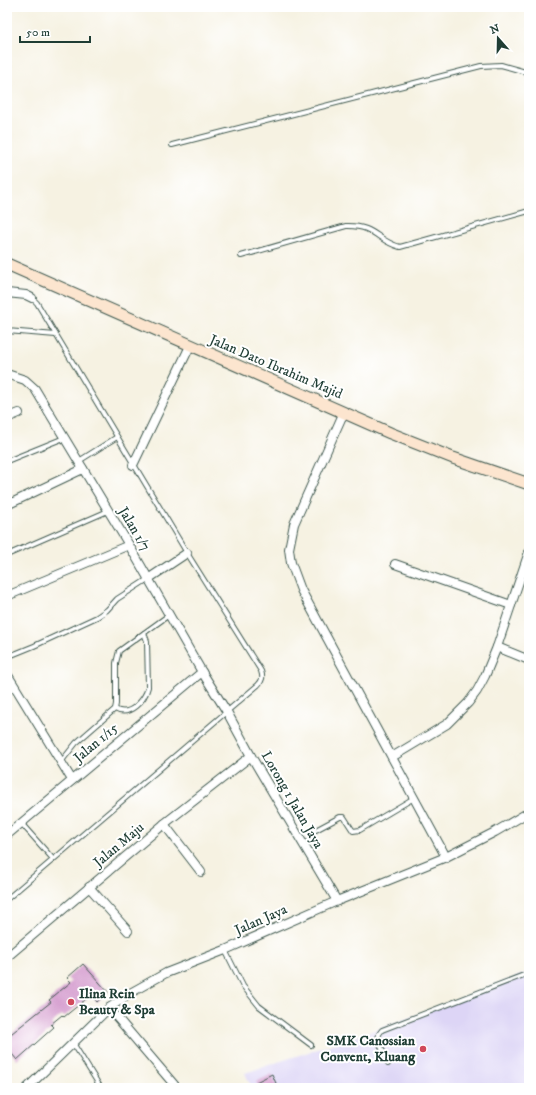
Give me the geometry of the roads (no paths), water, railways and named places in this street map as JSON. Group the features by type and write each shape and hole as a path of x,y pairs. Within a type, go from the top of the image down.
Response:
{"street":[{"name":"Jalan Dato Ibrahim Majid","path":"10,268 390,433 453,458 529,484"},
{"path":"7,293 26,294 32,298"},
{"path":"134,465 190,346"},
{"name":"Jalan 1/7","path":"7,374 25,380 35,389 227,712"},
{"path":"344,412 294,524 289,549 291,563 301,590 446,857"},
{"path":"7,418 19,413"},
{"path":"7,505 81,465"},
{"path":"7,596 129,545"},
{"path":"392,757 447,724 468,703 485,676 497,647 529,552"},
{"path":"148,579 187,553"},
{"path":"395,564 511,605"},
{"path":"497,647 529,660"},
{"name":"Jalan 1/15","path":"8,832 21,823 202,672"},
{"path":"9,677 72,780"},
{"name":"Lorong 1 Jalan Jaya","path":"227,712 251,756 337,901"},
{"name":"Jalan Maju","path":"7,957 164,824 251,756"},
{"name":"Jalan Jaya","path":"28,1088 109,1008 132,992 166,972 226,950 337,901 446,857 495,832 529,812"},
{"path":"164,824 201,872"},
{"path":"89,887 128,931"},
{"path":"109,1008 177,1088"}],"lane":[{"path":"172,145 481,66 501,65 529,73"},
{"path":"241,256 346,226 358,226 371,230 391,245 400,247 529,211"},
{"path":"7,898 262,681 261,671 117,438 37,303 32,298"},
{"path":"7,331 56,335"},
{"path":"7,461 65,438"},
{"path":"81,465 117,438"},
{"path":"7,555 108,511"},
{"path":"7,657 97,617 107,610 117,599 148,579"},
{"path":"61,762 76,742 115,709 117,657 119,651 169,614"},
{"path":"115,709 122,711 133,708 147,692 148,641 144,633"},
{"path":"312,832 340,817 344,817 353,832 360,830 414,798"},
{"path":"21,823 53,859"},
{"path":"226,950 243,986 259,1006 311,1045"},
{"path":"388,1064 378,1038 378,1034 382,1030 529,973"},
{"path":"72,1043 101,1088"}],"place":[{"name":"Ilina Rein Beauty & Spa","path":"71,1002"},
{"name":"SMK Canossian Convent, Kluang","path":"423,1049"}]}
